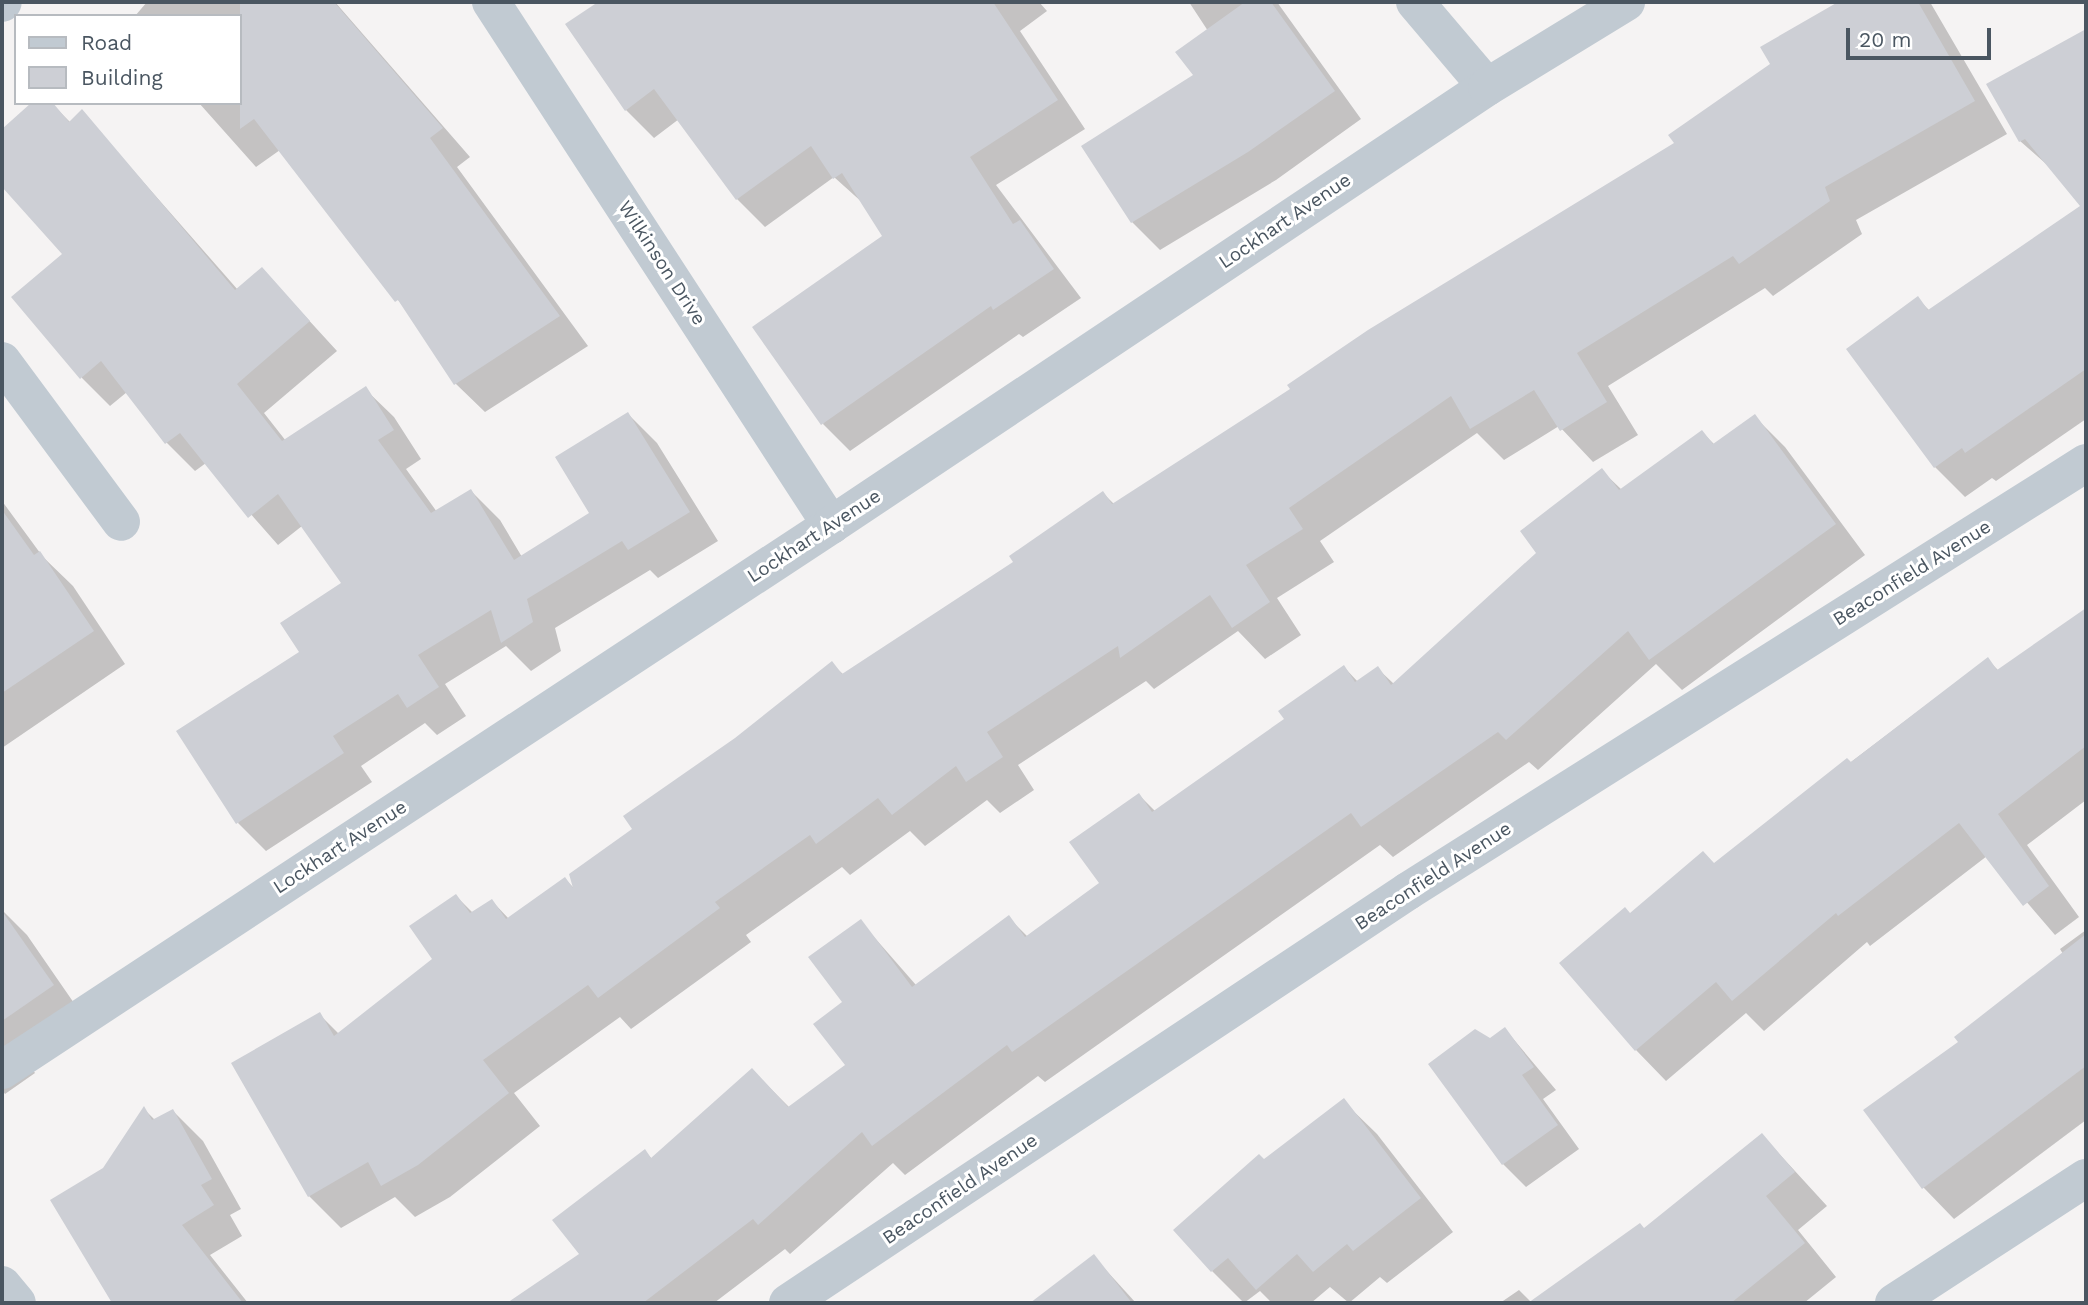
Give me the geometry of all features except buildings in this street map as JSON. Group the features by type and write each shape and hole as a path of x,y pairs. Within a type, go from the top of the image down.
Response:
{"street":[{"name":"Wilkinson Drive","path":"491,2 831,525"},
{"path":"1415,2 1486,87"},
{"name":"Lockhart Avenue","path":"2,1070 831,525 1486,87 1626,2"},
{"path":"2,361 121,522"},
{"name":"Beaconfield Avenue","path":"788,1303 1408,891 2086,463"},
{"path":"1894,1303 2086,1178"},
{"path":"2,1284 17,1303"}]}
